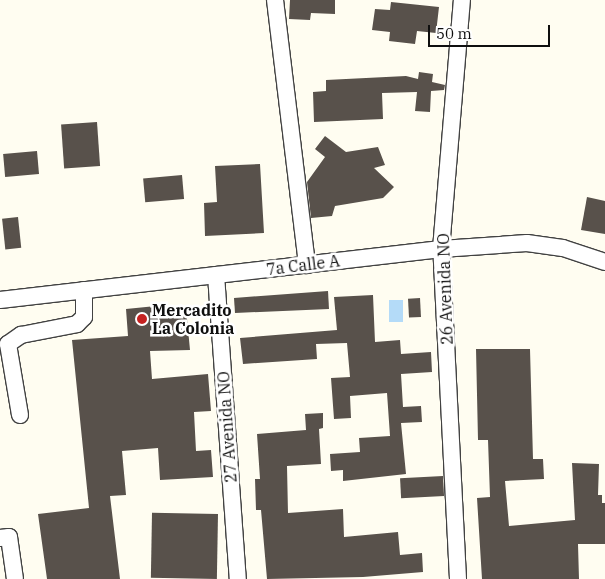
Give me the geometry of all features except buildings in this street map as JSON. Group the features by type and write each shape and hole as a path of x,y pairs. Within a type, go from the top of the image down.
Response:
{"street":[{"path":"275,0 307,265"},
{"name":"26 Avenida NO","path":"458,579 441,249 462,0"},
{"name":"7a Calle A","path":"0,300 441,249 527,243 563,248 605,262"},
{"name":"27 Avenida NO","path":"216,275 238,579"},
{"path":"20,415 8,344 20,335 77,324 84,317 84,290"},
{"path":"0,538 9,537 15,579"}],"water":[{"path":"389,300 403,300 403,322 389,322"}],"place":[{"name":"Mercadito La Colonia","path":"142,319"}]}
